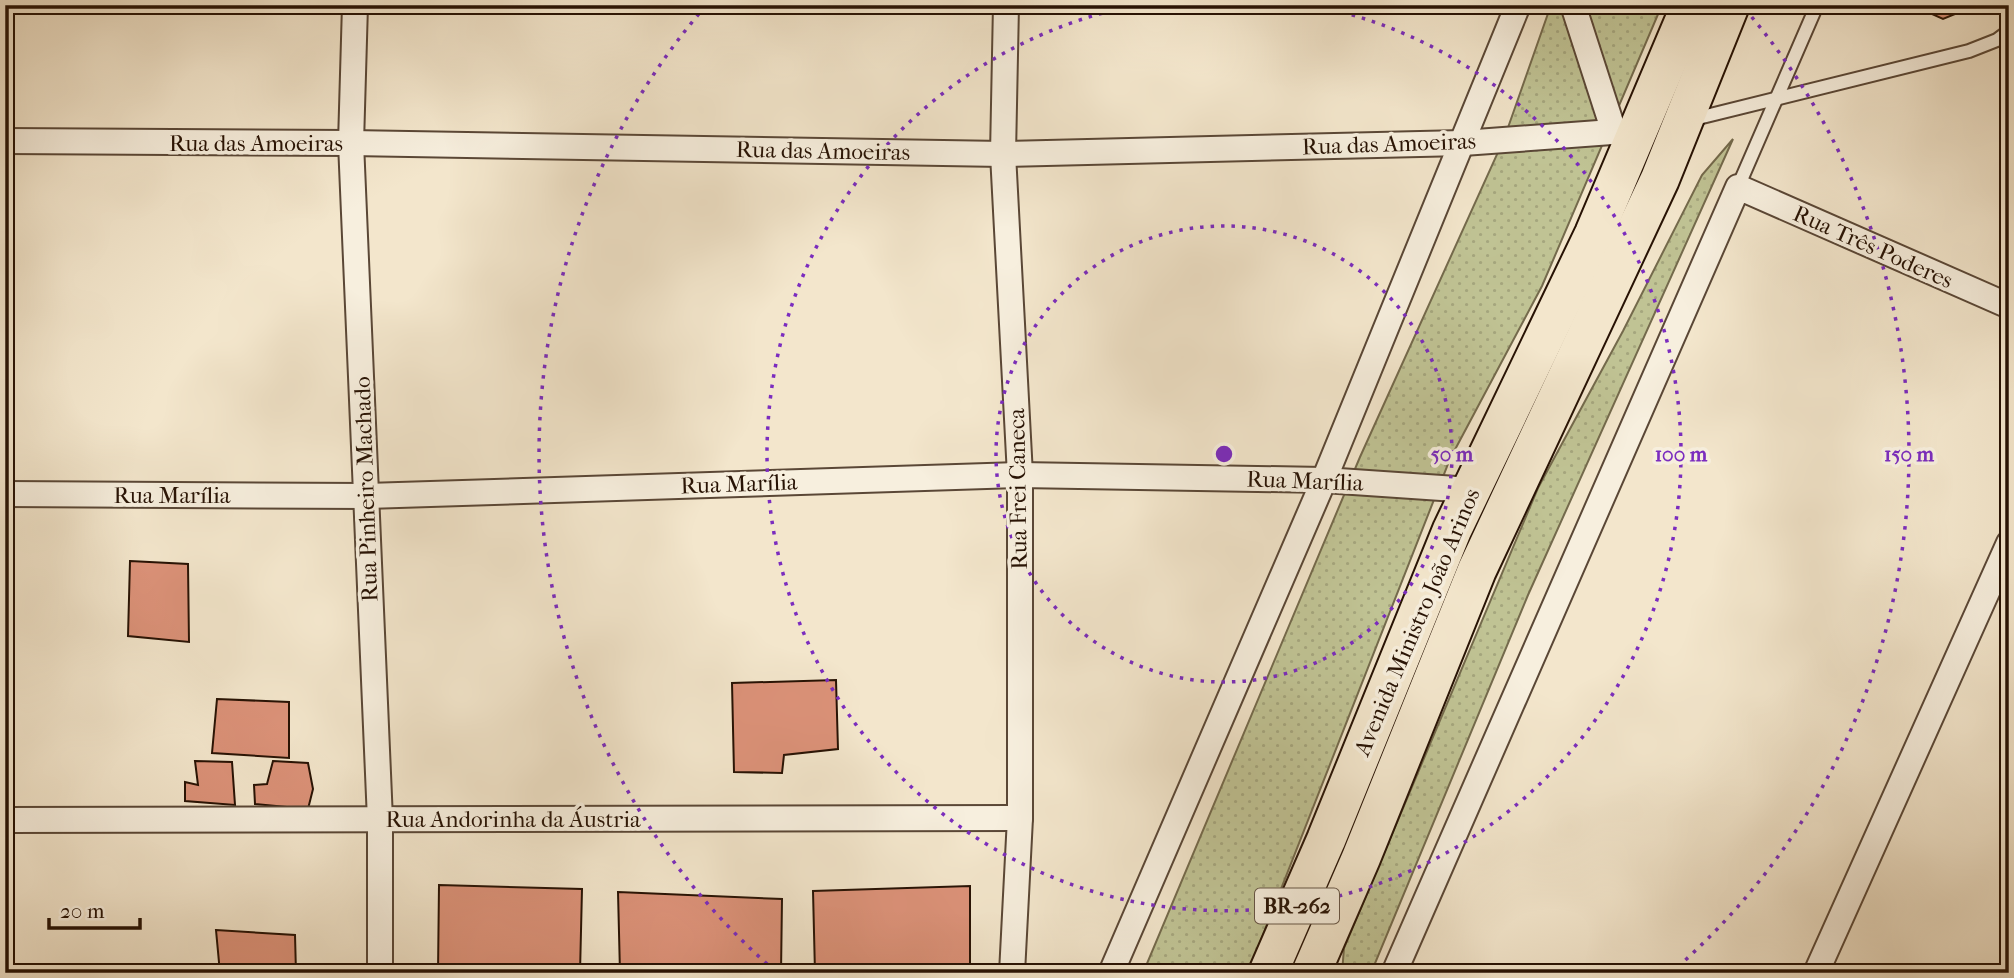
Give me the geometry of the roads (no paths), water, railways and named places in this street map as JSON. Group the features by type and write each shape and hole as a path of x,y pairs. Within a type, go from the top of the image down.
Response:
{"highway":[{"name":"Avenida Ministro João Arinos","path":"1268,973 1471,490 1594,234 1627,131 1690,5"},
{"name":"Avenida Ministro João Arinos","path":"1311,973 1361,858 1477,570 1655,190 1730,5"}],"street":[{"name":"Rua Pinheiro Machado","path":"355,5 351,143 380,820 380,973"},
{"name":"Rua Frei Caneca","path":"1006,5 1003,153 1020,475 1020,818 1012,973"},
{"path":"1111,973 1324,480 1518,5"},
{"path":"1573,5 1627,131"},
{"name":"Rua das Amoeiras","path":"5,141 351,143 1003,153 1463,143 1627,131"},
{"path":"1394,973 1738,187"},
{"name":"Rua Três Poderes","path":"1738,187 2009,306"},
{"name":"Rua Marília","path":"5,494 367,496 1020,475 1324,480 1471,490"},
{"path":"1816,973 2009,543"},
{"name":"Rua Andorinha da Áustria","path":"5,820 1020,818"}],"lane":[{"path":"1738,187 1817,5"},
{"path":"1682,122 1778,96 1969,51 2009,32"}]}
